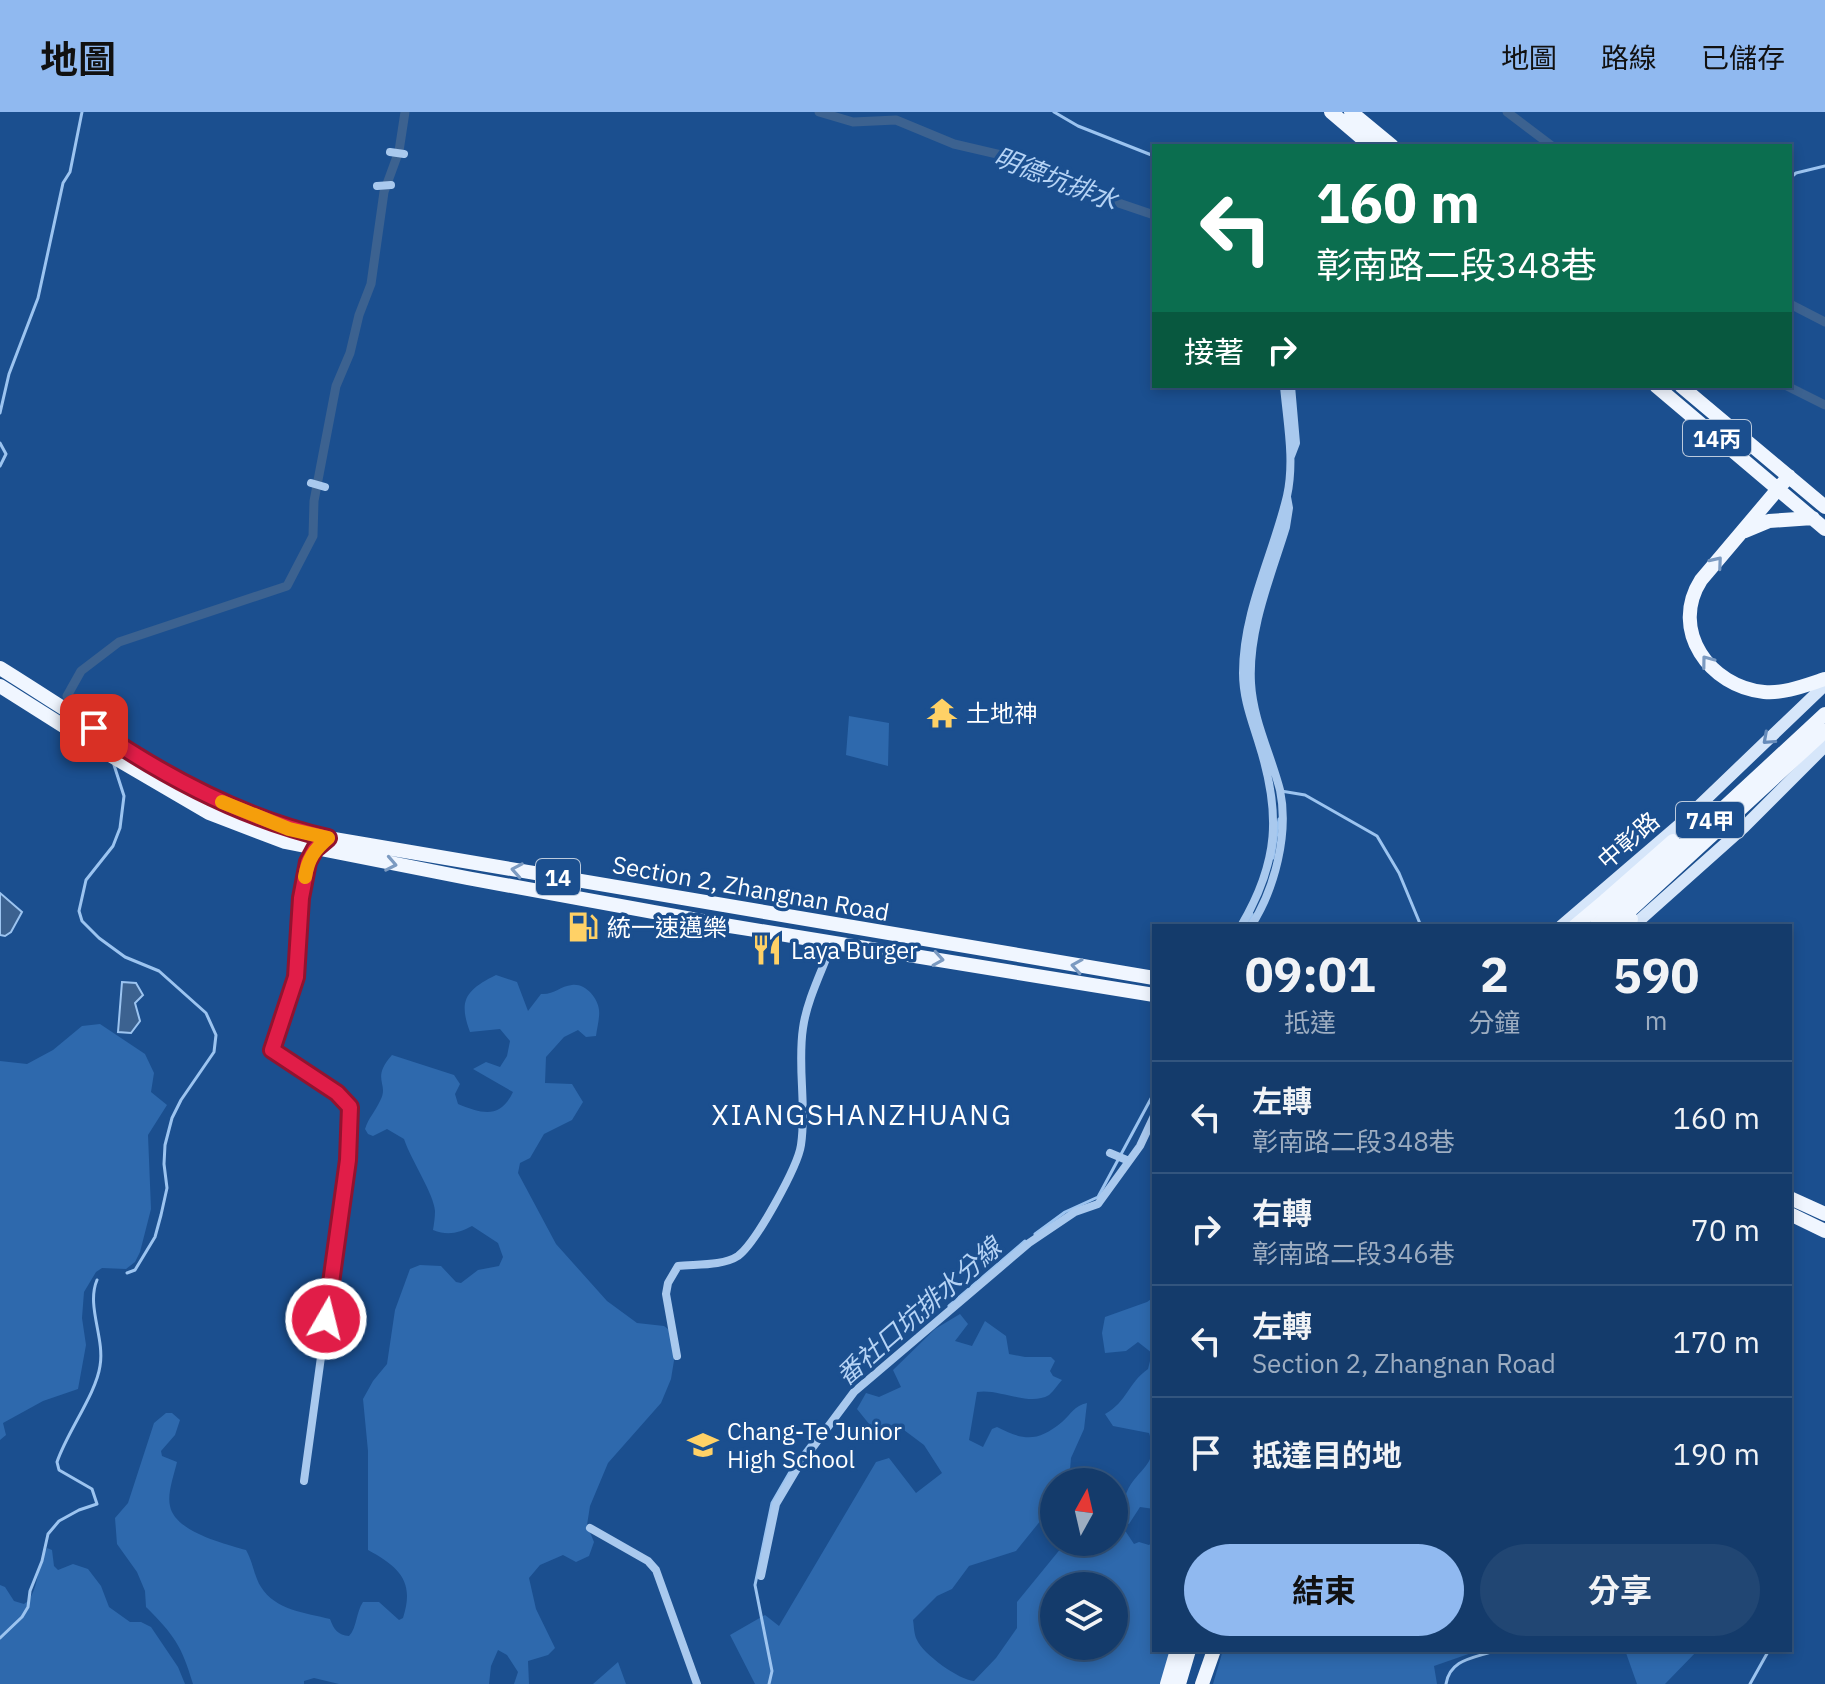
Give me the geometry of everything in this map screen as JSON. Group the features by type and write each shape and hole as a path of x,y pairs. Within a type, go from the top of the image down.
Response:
{"main road":[{"path":"1331,112 1369,144"},
{"path":"1351,112 1390,144"},
{"name":"14丙","path":"1658,388 1825,529"},
{"name":"14丙","path":"1683,388 1825,507"},
{"path":"1789,476 1694,592 1691,611 1695,644 1709,665 1731,685 1769,693 1825,682"},
{"path":"1741,533 1769,521 1813,518"},
{"name":"Section 2, Zhangnan Road","path":"0,668 108,746"},
{"name":"Section 2, Zhangnan Road","path":"0,686 108,746 212,797 285,842 730,926 1152,995"},
{"name":"74甲","path":"1615,924 1825,714"},
{"name":"74甲","path":"1598,924 1748,793 1825,731"},
{"path":"1577,924 1697,821 1748,793"},
{"path":"1629,924 1712,844 1748,793"},
{"name":"Section 2, Zhangnan Road","path":"251,821 328,838 1152,978"},
{"path":"315,849 328,838"},
{"path":"467,878 469,862"},
{"path":"833,941 838,924"},
{"path":"1792,1199 1825,1214"},
{"path":"1792,1215 1825,1231"},
{"path":"1167,1684 1176,1652"},
{"path":"1189,1652 1194,1677"},
{"path":"1194,1677 1203,1652"},
{"path":"1179,1684 1194,1677 1213,1652"}],"street":[{"path":"390,152 404,154"},
{"path":"377,186 391,185"},
{"path":"1242,924 1272,847 1275,817 1273,796 1244,690 1248,623 1287,496 1290,457 1284,388"},
{"path":"1290,457 1296,443 1291,388"},
{"path":"311,483 325,487"},
{"path":"1252,924 1267,893 1280,850 1284,815 1251,683 1254,639 1286,527 1287,496"},
{"name":"中彰路","path":"1563,924 1680,824 1825,682"},
{"path":"1629,924 1744,827 1825,746"},
{"path":"1714,789 1744,827"},
{"path":"1680,824 1710,855"},
{"path":"304,1481 348,1160 350,1107 337,1093 272,1050 296,977 301,898 308,862 315,849"},
{"path":"677,1356 666,1294 668,1283 678,1266 725,1261 739,1255 783,1188 801,1148 803,1107 800,1054 804,1023 833,941"},
{"path":"761,1576 776,1504 798,1467 854,1392 1029,1243 1075,1212 1098,1204 1140,1146 1152,1120"},
{"path":"1110,1153 1129,1161"},
{"path":"590,1528 648,1561 656,1570 697,1684"}],"shaded area":[{"path":"849,716 889,723 888,766 846,755"},
{"path":"0,893 22,912 11,932 5,936 0,935"},
{"path":"496,975 517,982 528,1011 541,994 572,985 586,989 598,1005 596,1036 586,1037 578,1030 564,1037 546,1057 545,1083 572,1084 583,1102 572,1120 544,1134 530,1158 520,1163 518,1173 556,1244 607,1301 637,1323 664,1326 672,1332 677,1342 671,1379 661,1403 608,1463 590,1506 587,1525 594,1542 589,1556 576,1562 563,1555 540,1565 529,1578 536,1609 555,1648 548,1655 528,1661 529,1684 514,1684 518,1672 507,1655 498,1650 491,1666 489,1684 339,1684 314,1678 304,1681 304,1684 193,1684 181,1650 146,1607 145,1591 137,1572 117,1544 115,1518 128,1503 154,1423 166,1413 172,1413 180,1420 175,1435 161,1451 162,1456 177,1462 169,1501 181,1523 202,1536 246,1550 267,1595 283,1606 330,1619 342,1634 349,1636 352,1633 363,1602 379,1602 399,1620 403,1618 407,1594 402,1576 368,1550 368,1451 363,1399 387,1364 395,1310 410,1269 420,1265 441,1266 456,1282 461,1283 478,1270 499,1266 503,1257 498,1243 472,1226 453,1233 433,1230 434,1204 404,1139 387,1129 373,1136 365,1129 382,1095 382,1070 392,1055 454,1075 460,1084 455,1094 458,1104 490,1112 508,1101 513,1092 473,1069 486,1062 500,1067 507,1056 510,1041 500,1029 470,1032 465,1012 471,991"},
{"path":"122,982 136,983 143,995 135,1003 140,1021 131,1033 118,1032"},
{"path":"100,1024 145,1054 154,1073 151,1092 167,1105 148,1135 151,1209 135,1262 126,1269 102,1268 84,1292 82,1318 86,1345 78,1389 43,1401 3,1423 6,1435 0,1440 0,1061 27,1064 53,1050 82,1026"},
{"path":"1152,1298 1152,1353 1138,1342 1126,1351 1105,1353 1102,1333 1105,1317"},
{"path":"960,1314 968,1324 955,1341 972,1346 985,1321 1006,1336 1009,1354 1051,1357 1055,1361 1050,1371 1062,1380 1049,1395 1041,1398 977,1392 969,1440 983,1447 992,1429 997,1427 1023,1437 1038,1436 1053,1429 1076,1408 1087,1403 1084,1429 1071,1458 1070,1468 1040,1468 1040,1521 1016,1551 969,1566 952,1589 937,1596 913,1620 915,1636 921,1646 951,1671 974,1681 996,1658 1017,1628 1017,1602 1040,1574 1040,1660 1128,1660 1128,1572 1042,1572 1055,1556 1128,1556 1128,1535 1134,1544 1152,1543 1152,1652 1178,1652 1169,1684 755,1684 730,1635 765,1615 779,1626 876,1462 889,1458 916,1493 942,1473 924,1445 900,1427 878,1435 857,1409 866,1393 879,1397 901,1387 893,1370 935,1329"},
{"path":"1152,1353 1152,1442 1149,1433 1113,1426 1105,1414 1118,1404 1148,1369"},
{"path":"1152,1450 1152,1509 1140,1507 1129,1524 1128,1490 1149,1462"},
{"path":"47,1548 52,1550 54,1566 58,1570 73,1564 88,1569 101,1586 109,1607 130,1622 141,1622 151,1627 178,1667 185,1684 0,1684 0,1585 5,1587 14,1601 24,1604 35,1587"},
{"path":"1222,1652 1474,1652 1434,1666 1437,1684 1213,1684"},
{"path":"1626,1652 1696,1652 1665,1684 1637,1684"},
{"path":"618,1662 626,1684 593,1684"}],"waterway":[{"path":"0,413 9,374 38,298 82,112"},
{"path":"67,696 81,671 119,642 287,586 313,536 314,501 336,386 350,353 359,315 371,284 384,192 399,151 405,112"},
{"name":"明德坑排水","path":"819,112 853,122 896,120 954,144 1023,160 1095,195 1152,214"},
{"path":"1054,112 1078,126 1152,155"},
{"path":"1507,112 1549,144"},
{"path":"1792,176 1825,166"},
{"path":"1792,305 1825,322"},
{"name":"明德坑排水","path":"1791,388 1825,405"},
{"path":"0,443 6,454 0,466"},
{"path":"114,765 124,796 120,828 113,846 86,880 79,911 82,921 125,957 159,971 206,1013 216,1035 214,1052 172,1118 165,1145 167,1188 155,1237 135,1270 127,1273"},
{"path":"1281,791 1305,795 1377,836 1399,873 1420,924"},
{"name":"番社口坑排水分線","path":"1273,858 1279,819"},
{"name":"番社口坑排水分線","path":"1248,924 1252,914"},
{"name":"番社口坑排水分線","path":"1035,1234 1065,1212 1098,1197 1152,1097"},
{"name":"番社口坑排水分線","path":"949,1306 1025,1241"},
{"path":"0,1638 28,1607 48,1534 59,1521 97,1504 92,1489 59,1470 57,1462 93,1389 100,1366 94,1311 97,1280"},
{"name":"番社口坑排水分線","path":"769,1684 772,1671 755,1585 772,1503 794,1465 823,1427"},
{"path":"1446,1684 1448,1675 1458,1664 1490,1652"},
{"path":"1750,1684 1768,1652"}],"slow traffic":[{"path":"222,802 289,829 328,838 315,849 305,877"}],"place":[{"name":"土地神","path":"942,713"},
{"name":"統一速邁樂","path":"583,927"},
{"name":"Laya Burger","path":"767,950"},
{"name":"Chang-Te Junior High School","path":"703,1445"}],"district":[{"name":"XIANGSHANZHUANG","path":"862,1114"}],"route":[{"path":"94,728 212,797 289,829 328,838 315,849 308,862 301,898 296,977 272,1050 337,1093 350,1107 348,1160 326,1319"}]}
